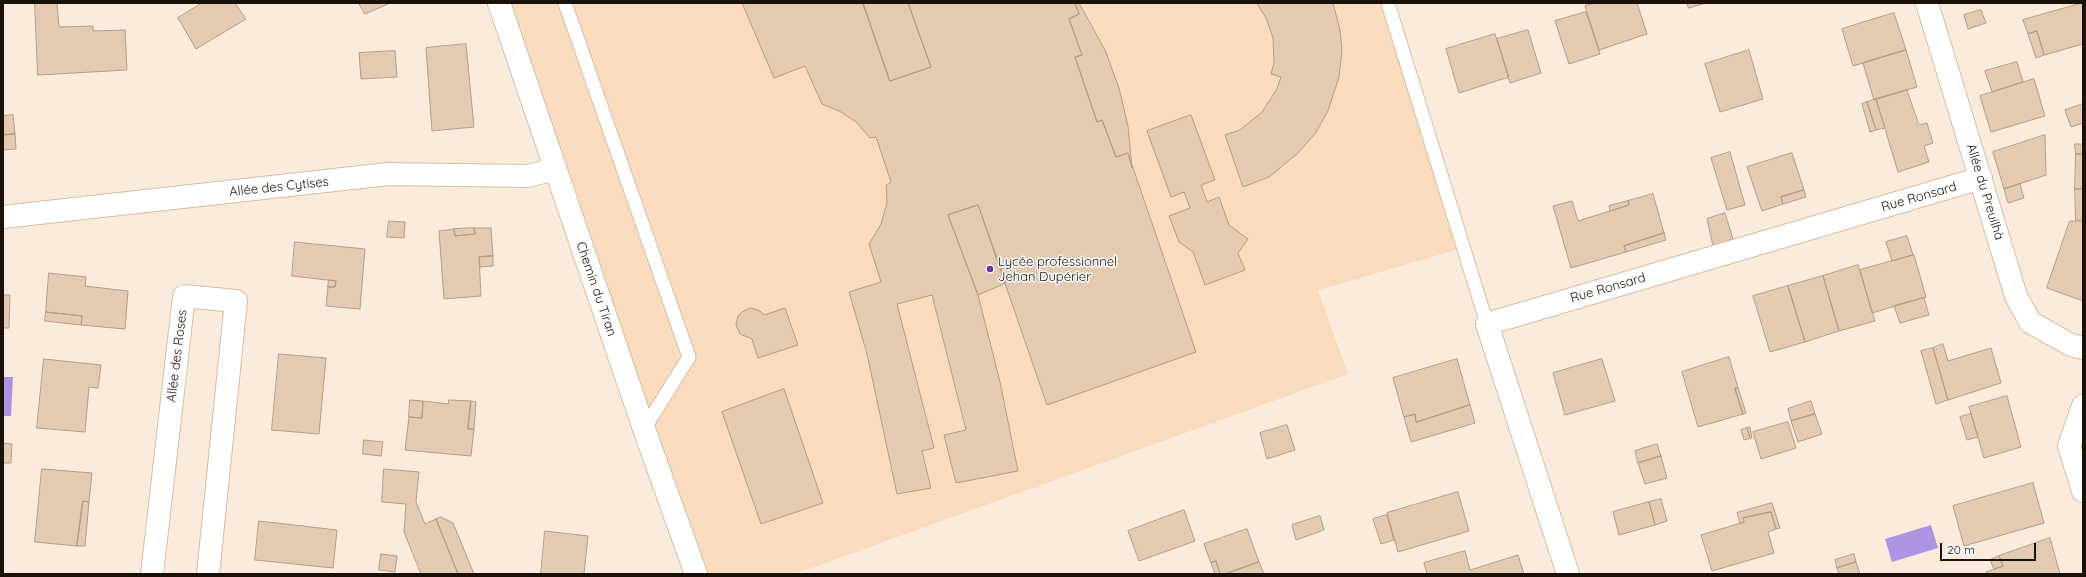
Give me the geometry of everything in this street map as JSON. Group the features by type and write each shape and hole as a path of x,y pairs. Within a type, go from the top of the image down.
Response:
{"street":[{"name":"Chemin du Tiran","path":"499,3 644,429 696,574"},
{"name":"Allée du Preuilhà","path":"1927,3 2016,296 2030,322 2072,345 2083,348"},
{"name":"Allée des Cytises","path":"3,217 388,174 528,176 555,169"},
{"name":"Rue Ronsard","path":"1487,324 1981,178"},
{"name":"Allée des Roses","path":"152,574 184,296 236,301 208,574"},
{"path":"1487,324 1568,574"},
{"path":"2083,406 2069,446 2083,491"}],"lane":[{"path":"565,3 689,357 644,429"},
{"path":"1388,3 1487,324"}],"shaded area":[{"name":"Lycée professionnel Jehan Dupérier","path":"499,3 1388,3 1463,248 1318,290 1348,374 795,574 696,574"},
{"path":"3,377 13,377 11,416 3,416"},
{"path":"1931,525 1938,548 1892,562 1885,539"}],"building":[{"path":"35,3 57,3 59,27 93,26 93,31 125,30 127,70 38,75"},
{"path":"202,3 235,3 246,19 196,49 178,18"},
{"path":"359,3 390,3 365,14"},
{"path":"742,3 863,3 890,81 931,67 908,3 1075,3 1079,14 1069,19 1082,55 1075,57 1097,122 1102,120 1116,157 1128,153 1196,352 1047,405 978,205 948,215 978,295 1000,382 1018,471 956,483 944,435 966,430 932,295 897,304 934,448 922,451 931,488 897,494 867,354 849,292 881,282 869,244 881,224 887,202 886,185 891,182 876,137 870,138 856,122 841,112 822,104 805,66 774,78"},
{"path":"863,3 908,3 931,67 890,81"},
{"path":"1075,3 1079,3 1105,50 1119,88 1128,126 1132,168 1128,153 1116,157 1102,120 1097,122 1075,57 1082,55 1069,19 1079,14"},
{"path":"1257,3 1333,3 1340,30 1342,51 1339,77 1328,111 1315,134 1298,153 1269,177 1243,187 1225,135 1240,130 1262,112 1277,89 1281,77 1271,74 1274,63 1273,38 1266,18"},
{"path":"1595,3 1637,3 1647,34 1599,50 1585,6"},
{"path":"1687,3 1706,3 1689,8"},
{"path":"2083,3 2083,44 2044,55 2037,31 2028,34 2023,20"},
{"path":"1981,10 1986,23 1968,29 1964,15"},
{"path":"1586,12 1600,54 1569,64 1555,21"},
{"path":"1894,13 1906,50 1853,66 1842,29"},
{"path":"1528,30 1541,73 1510,83 1497,39"},
{"path":"2037,31 2044,55 2036,58 2028,34"},
{"path":"1495,34 1509,77 1459,93 1446,49"},
{"path":"466,44 474,127 432,131 426,48"},
{"path":"1749,50 1763,99 1720,112 1705,64"},
{"path":"1906,50 1917,87 1874,100 1863,63"},
{"path":"395,51 397,77 361,79 359,53"},
{"path":"2017,62 2023,82 1992,92 1985,71"},
{"path":"2034,79 2045,116 1991,132 1980,96"},
{"path":"1907,90 1919,125 1927,123 1933,143 1924,146 1929,162 1898,172 1876,99"},
{"path":"1876,99 1885,128 1876,130 1867,102"},
{"path":"1867,102 1876,130 1870,132 1862,104"},
{"path":"2083,104 2083,123 2071,127 2065,110"},
{"path":"13,115 15,134 3,135 3,116"},
{"path":"1191,115 1215,180 1201,185 1207,202 1219,197 1229,225 1248,239 1238,253 1245,270 1205,285 1193,252 1179,242 1169,216 1190,208 1184,192 1171,197 1147,131"},
{"path":"15,134 16,149 3,150 3,135"},
{"path":"2045,135 2046,175 2004,189 1993,152"},
{"path":"2075,144 2083,144 2083,154 2076,154"},
{"path":"1730,152 1745,205 1727,210 1711,158"},
{"path":"1792,153 1804,190 1781,197 1783,204 1762,211 1747,167"},
{"path":"2076,154 2083,154 2083,189 2075,189"},
{"path":"2020,184 2024,198 2008,203 2004,189"},
{"path":"2075,189 2083,189 2083,220 2076,220"},
{"path":"1804,190 1806,197 1783,204 1781,197"},
{"path":"1653,194 1664,233 1624,246 1626,252 1571,268 1553,206 1572,201 1578,221 1629,205 1628,201"},
{"path":"1628,201 1629,205 1610,211 1609,206"},
{"path":"978,205 1006,283 978,295 948,215"},
{"path":"1725,213 1733,239 1713,246 1707,219"},
{"path":"389,221 405,222 404,238 387,237"},
{"path":"2070,221 2083,221 2083,301 2047,288"},
{"path":"474,228 475,234 455,236 454,229"},
{"path":"474,228 491,228 493,256 479,257 481,296 444,299 439,231 454,229 455,236 475,234"},
{"path":"1664,233 1666,240 1626,252 1624,246"},
{"path":"1907,236 1913,255 1892,261 1886,242"},
{"path":"295,242 365,249 360,309 326,306 328,287 335,287 336,281 292,276"},
{"path":"1914,255 1926,297 1872,313 1860,270"},
{"path":"493,256 493,266 480,267 479,257"},
{"path":"1858,265 1875,321 1839,331 1823,276"},
{"path":"49,273 86,277 85,286 128,291 125,329 81,325 82,316 46,312"},
{"path":"1823,276 1839,331 1805,342 1788,286"},
{"path":"329,280 336,281 335,287 328,287"},
{"path":"1788,286 1805,342 1770,352 1753,296"},
{"path":"3,295 10,295 9,328 3,328"},
{"path":"1924,298 1929,315 1900,323 1894,306"},
{"path":"751,308 760,311 764,315 785,308 798,345 758,358 752,339 740,334 736,325 738,316 742,312"},
{"path":"46,312 82,316 81,325 45,321"},
{"path":"1943,344 1948,361 1991,348 2001,383 1948,400 1933,348"},
{"path":"1933,348 1948,400 1936,404 1921,351"},
{"path":"279,354 326,358 319,434 272,430"},
{"path":"1729,357 1738,388 1735,388 1743,414 1698,427 1682,372"},
{"path":"44,359 101,365 98,388 89,387 85,432 37,428"},
{"path":"1457,359 1470,405 1416,422 1415,414 1404,417 1393,378"},
{"path":"1602,359 1615,401 1565,415 1553,373"},
{"path":"1735,388 1738,388 1746,413 1743,414"},
{"path":"784,389 823,503 761,524 722,412"},
{"path":"2007,396 2021,447 1984,458 1969,407"},
{"path":"410,400 423,401 422,418 409,417"},
{"path":"449,400 471,401 468,429 474,429 471,456 405,450 409,417 422,418 423,401 448,404"},
{"path":"471,401 476,402 474,429 468,429"},
{"path":"1811,401 1815,414 1791,421 1788,409"},
{"path":"1470,405 1475,423 1411,442 1404,417 1415,414 1416,422"},
{"path":"1815,414 1822,434 1798,442 1791,421"},
{"path":"1971,414 1978,437 1967,440 1960,417"},
{"path":"1788,422 1796,448 1761,459 1753,432"},
{"path":"1287,425 1295,450 1267,459 1260,433"},
{"path":"1750,427 1752,438 1750,438 1747,428"},
{"path":"1747,428 1750,438 1744,440 1741,430"},
{"path":"364,440 383,442 381,456 363,454"},
{"path":"3,443 12,444 11,463 3,463"},
{"path":"1657,444 1661,456 1638,463 1635,451"},
{"path":"1661,456 1667,478 1645,484 1638,463"},
{"path":"42,469 92,473 89,502 83,501 77,546 35,542"},
{"path":"384,469 419,472 416,502 425,524 436,519 458,574 421,574 404,532 406,504 382,502"},
{"path":"2033,483 2044,523 1964,546 1953,506"},
{"path":"1458,492 1469,531 1398,552 1387,513"},
{"path":"1661,499 1667,521 1655,525 1649,502"},
{"path":"83,501 89,502 85,546 77,546"},
{"path":"1649,502 1655,525 1619,535 1613,512"},
{"path":"1772,503 1780,528 1776,529 1771,512 1743,518 1744,522 1740,523 1737,513"},
{"path":"1184,510 1195,541 1139,561 1128,531"},
{"path":"1771,512 1776,529 1768,532 1774,553 1712,571 1701,535 1744,522 1743,518"},
{"path":"1387,515 1394,540 1381,544 1373,519"},
{"path":"1320,516 1324,530 1296,540 1292,525"},
{"path":"441,517 453,523 474,574 458,574 436,519"},
{"path":"259,521 337,530 333,568 255,560"},
{"path":"1247,529 1259,562 1225,574 1220,574 1216,561 1211,563 1204,544"},
{"path":"545,531 588,536 584,574 541,574"},
{"path":"2050,538 2060,574 1987,574 1986,572 2003,566 1999,556"},
{"path":"1465,551 1470,570 1518,555 1524,574 1427,574 1424,563"},
{"path":"381,554 397,556 395,572 379,570"},
{"path":"1854,554 1856,562 1837,568 1835,560"},
{"path":"1999,556 2003,566 1994,569 1990,560"},
{"path":"1216,561 1220,574 1215,574 1211,563"},
{"path":"1259,562 1264,574 1225,574"},
{"path":"1856,562 1860,574 1839,574 1837,568"}],"place":[{"name":"Lycée professionnel Jehan Dupérier","path":"990,269"}]}
